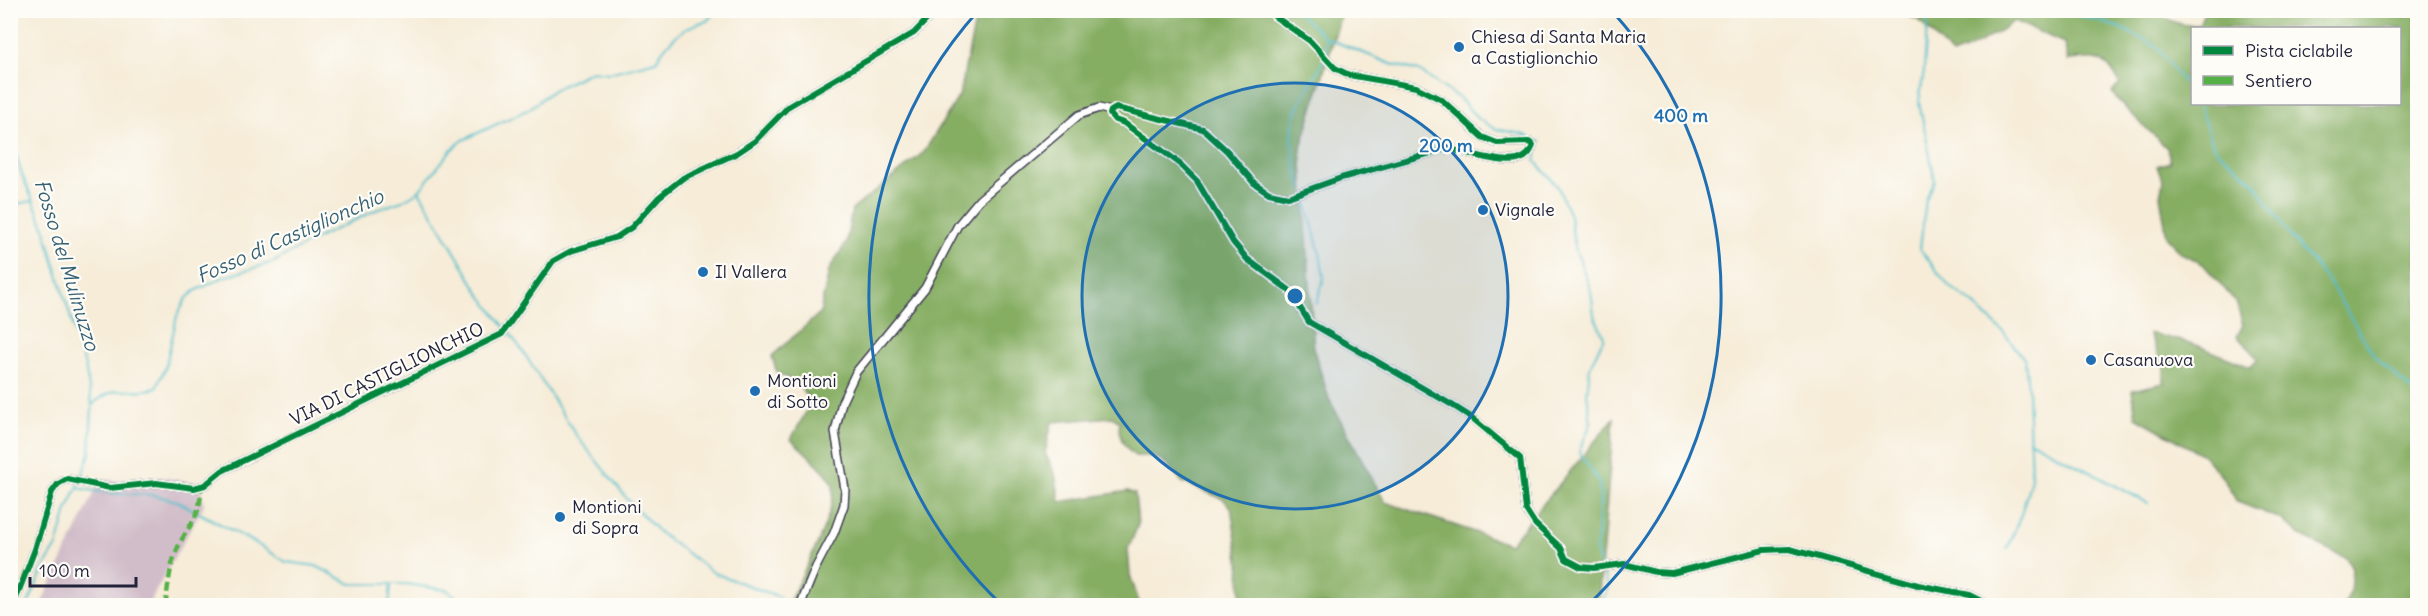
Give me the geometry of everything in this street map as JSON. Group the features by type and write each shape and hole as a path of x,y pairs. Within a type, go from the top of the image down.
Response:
{"street":[{"name":"VIA DI CASTIGLIONCHIO","path":"13,606 35,549 52,492 58,484 67,479 122,489 156,483 189,488 205,485 230,466 502,334 553,261 571,251 617,237 632,227 659,196 683,178 737,153 755,141 789,106 914,33 936,10"},
{"path":"800,606 816,567 834,533 844,505 845,489 836,432 842,402 856,372 925,288 958,225 979,200 1079,116 1099,108 1111,111 1116,108 1203,129 1233,157 1254,183 1269,193 1288,197 1341,178 1445,149 1458,149 1496,161 1510,162 1531,151 1533,145 1529,142 1497,143 1482,137 1432,94 1416,87 1349,75 1335,68 1310,41 1274,16 1270,10"},
{"path":"1111,111 1110,114 1114,120 1124,123 1178,162 1197,181 1233,242 1247,259 1289,290 1309,322 1417,383 1471,417 1520,458 1526,510 1535,524 1561,548 1566,559 1581,567 1594,568 1624,564 1656,572 1671,573 1764,550 1790,549 1918,585 1969,595 1991,606"}],"shaded area":[{"path":"160,477 200,483 204,505 148,605 40,606 101,479 122,481"}],"green space":[{"path":"973,11 1342,11 1301,148 1314,351 1329,399 1385,502 1510,544 1614,418 1598,605 1241,605 1240,566 1231,507 1223,499 1182,482 1168,465 1154,456 1135,456 1122,441 1119,432 1120,422 1112,417 1052,422 1045,453 1055,474 1060,502 1128,491 1135,494 1138,525 1128,549 1130,575 1140,605 788,605 818,543 831,508 833,493 832,482 820,466 791,439 811,403 798,383 777,373 772,356 820,313 829,270 846,243 852,210 924,152 959,96 974,27"},
{"path":"1893,11 2154,11 2175,22 2193,25 2199,24 2205,11 2417,11 2417,605 2344,605 2350,592 2352,569 2346,558 2301,536 2281,519 2237,502 2223,478 2203,455 2136,417 2132,390 2164,383 2164,368 2149,333 2194,344 2250,367 2258,359 2237,336 2243,325 2236,302 2203,264 2181,253 2167,238 2160,195 2163,183 2157,166 2170,162 2168,149 2119,102 2112,92 2120,84 2109,67 2100,60 2068,60 2064,43 2014,21 1985,41 1952,55 1919,20"}],"waterway":[{"name":"Fosso di Castiglionchio","path":"81,479 90,453 92,405 116,391 156,388 165,369 177,316 186,299 195,291 221,278 274,262 313,240 376,210 402,201 419,191 451,150 463,140 529,109 553,90 592,71 609,73 656,61 677,35 691,26 707,21 716,10"},
{"path":"1295,10 1326,38 1391,64 1419,71 1460,99 1478,119 1496,129 1522,134 1540,142 1535,161 1558,187 1570,216 1574,245 1591,291 1594,315 1604,337 1590,367 1587,394 1591,423 1579,452 1599,482 1596,551 1608,587 1601,606"},
{"path":"1928,10 1924,70 1919,102 1935,181 1926,199 1920,249 1948,285 1970,301 2004,333 2025,360 2031,479 2021,515 2007,549"},
{"name":"Fosso di Castiglionchio","path":"1949,10 1956,17 1969,10"},
{"name":"Fosso di Castiglionchio","path":"2060,10 2118,27 2155,45 2191,92"},
{"path":"1326,39 1326,54"},
{"path":"1302,189 1293,150 1294,120 1324,59"},
{"name":"Fosso di Castiglionchio","path":"2198,105 2214,147 2254,182 2289,235 2329,282 2374,356 2418,396"},
{"name":"Fosso del Mulinuzzo","path":"10,135 22,175 43,224 85,366 92,405"},
{"path":"419,191 479,293 522,350 576,435 627,499 661,534 714,573 780,597"},
{"path":"1304,195 1324,278 1316,305"},
{"path":"10,205 33,201"},
{"path":"2029,440 2148,503"},
{"name":"Fosso di Castiglionchio","path":"27,606 45,565 57,546 67,510 79,484"},
{"path":"77,488 107,493 153,495 177,501 286,562 316,566 351,584 406,584 447,590 468,606"},
{"path":"389,606 391,584"}],"marked path":[{"path":"165,606 173,561 198,509 201,487"}],"cycle path":[{"path":"13,606 35,549 52,492 58,484 67,479 110,488 156,483 194,488 205,485 222,471 502,334 553,261 571,251 617,237 632,227 659,197 683,178 737,153 755,141 789,106 914,33 936,10"},
{"path":"1271,10 1274,16 1310,41 1335,68 1349,75 1416,87 1442,100 1482,137 1497,143 1529,142 1533,145 1528,155 1519,160 1507,161 1445,149 1341,178 1288,197 1269,193 1254,183 1227,151 1203,129 1116,108 1110,114 1115,120 1124,123 1178,162 1197,181 1233,242 1247,259 1289,290 1309,322 1471,417 1520,458 1526,510 1535,524 1561,548 1566,559 1581,567 1594,568 1624,564 1656,572 1672,573 1764,550 1790,549 1918,585 1969,595 1991,606"}],"place":[{"name":"Chiesa di Santa Maria a Castiglionchio","path":"1459,47"},
{"name":"Vignale","path":"1483,210"},
{"name":"Il Vallera","path":"703,272"},
{"name":"Casanuova","path":"2091,360"},
{"name":"Montioni di Sotto","path":"755,391"},
{"name":"Montioni di Sopra","path":"560,517"}]}
